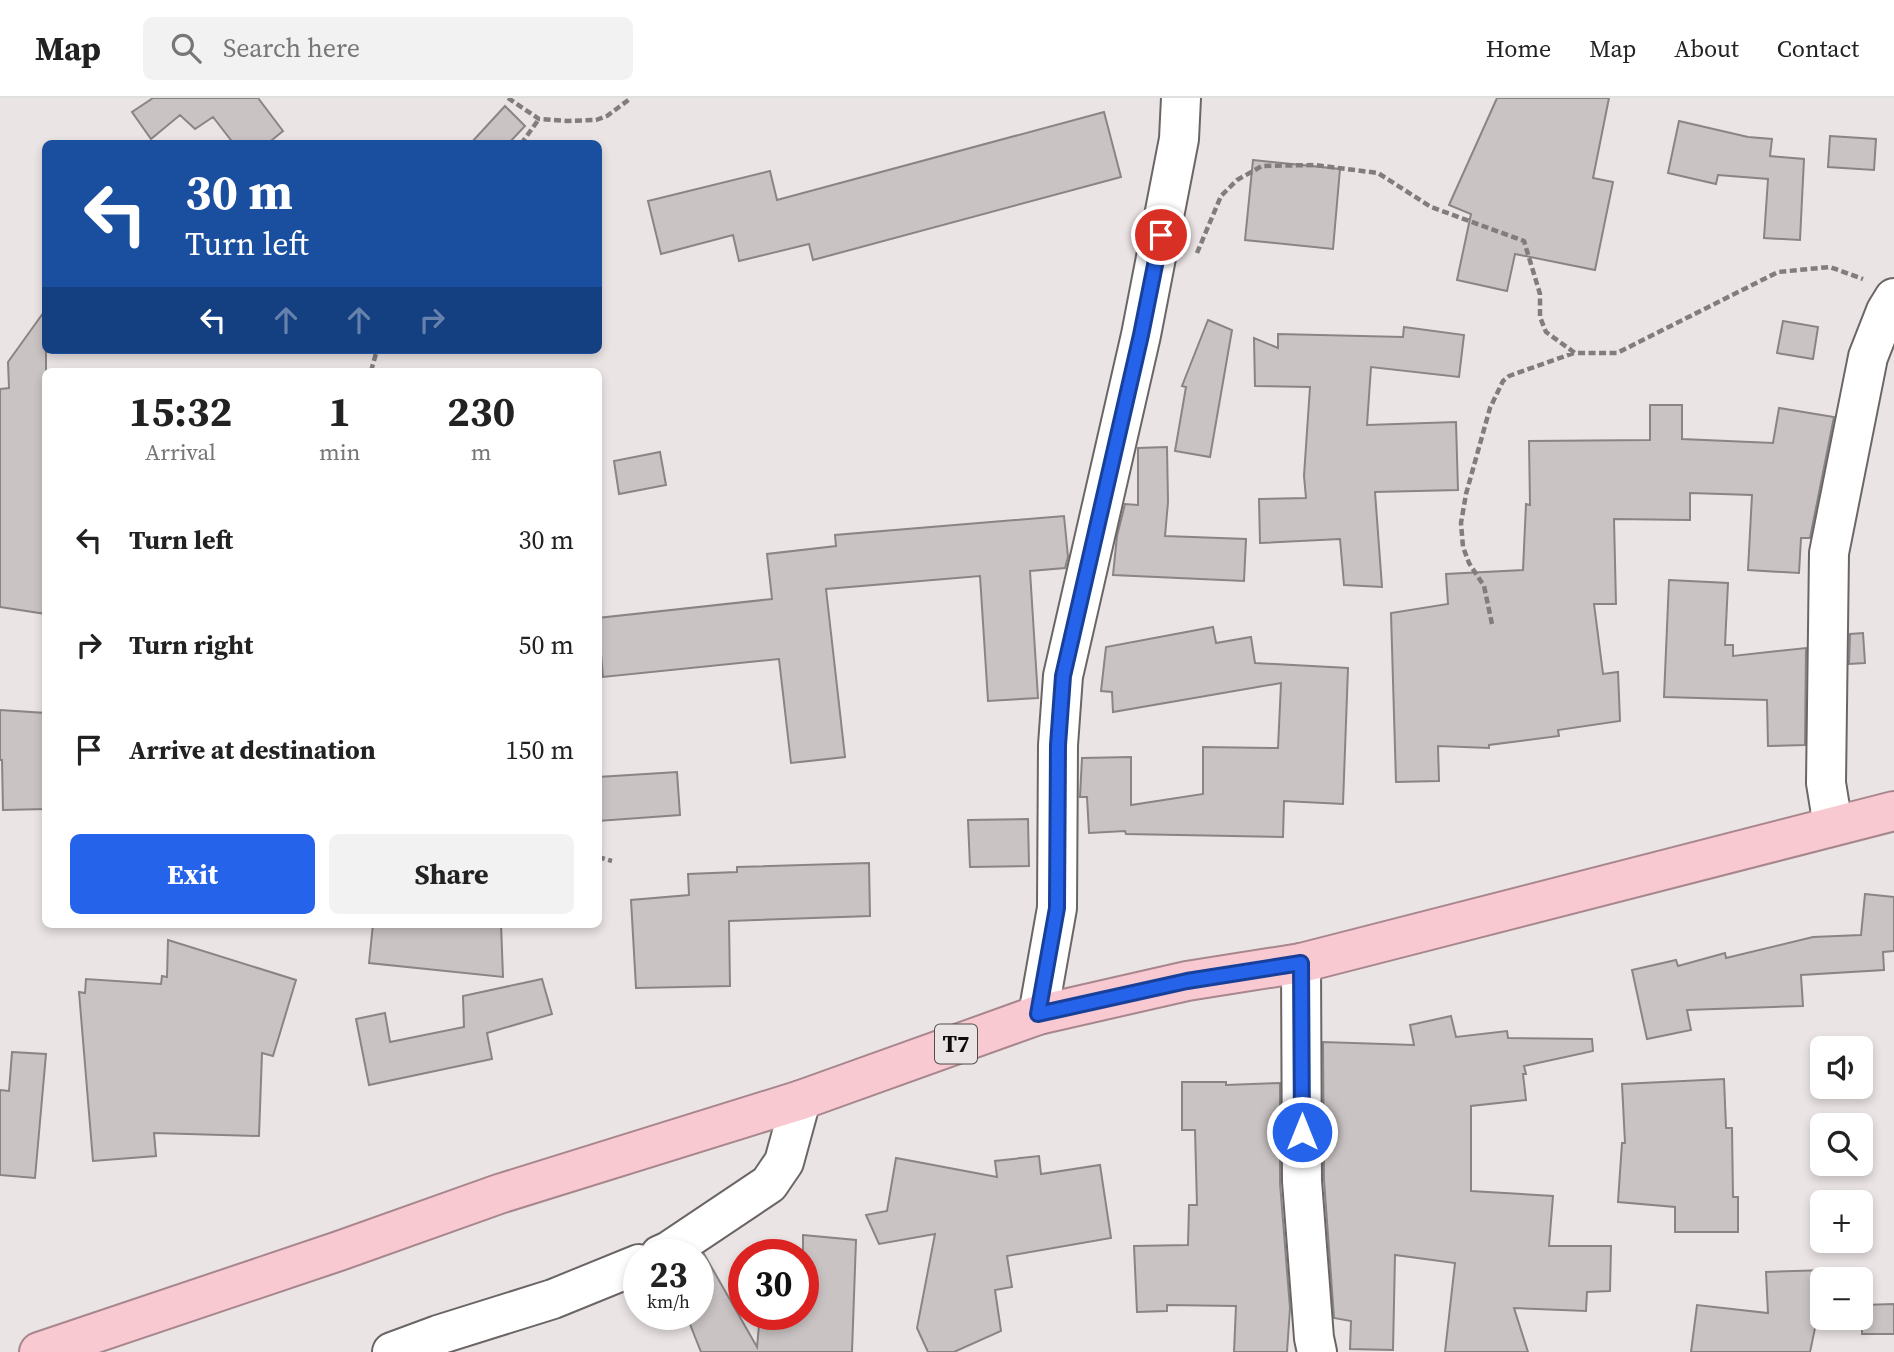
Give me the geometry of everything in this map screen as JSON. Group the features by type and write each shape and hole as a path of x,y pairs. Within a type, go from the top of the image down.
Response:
{"highway":[{"name":"T7","path":"39,1352 499,1194 801,1100 1038,1014 1187,981 1301,963 1894,811"}],"street":[{"path":"1038,1014 1057,908 1058,745 1063,676 1141,335 1179,139 1181,98"},
{"path":"1833,826 1826,783 1829,553 1868,357 1886,311 1881,289"},
{"path":"1301,963 1302,1181 1317,1352"},
{"path":"687,1239 769,1184 784,1163 801,1100"},
{"path":"392,1352 553,1299 623,1271"}],"path":[{"path":"508,98 539,119 567,121 596,120 607,116 631,98"},
{"path":"524,140 539,119"},
{"path":"1194,260 1221,196 1237,180 1262,166 1315,165 1378,173 1431,207 1524,241 1540,294 1540,317 1546,332 1575,353"},
{"path":"1492,624 1484,586 1469,563 1463,547 1461,523 1466,494 1490,408 1503,381 1509,376 1575,353 1617,353 1778,272 1830,267 1881,289"},
{"path":"602,858 612,861"}],"building":[{"path":"153,98 258,98 283,131 272,140 231,140 213,117 195,129 180,115 151,139 132,112"},
{"path":"1497,98 1609,98 1593,178 1613,182 1595,270 1515,254 1507,291 1457,280 1471,214 1449,205"},
{"path":"505,106 525,126 512,140 474,140"},
{"path":"1104,112 1121,177 813,260 809,244 739,261 733,235 661,254 648,201 770,171 777,200"},
{"path":"1679,121 1748,137 1772,139 1770,156 1804,159 1800,240 1764,238 1768,179 1718,175 1716,184 1668,173"},
{"path":"1830,136 1876,139 1874,170 1828,167"},
{"path":"1253,160 1340,169 1333,249 1245,240"},
{"path":"42,315 42,354 46,354 46,368 42,368 42,613 0,607 0,389 9,388 8,362"},
{"path":"1208,320 1232,330 1210,457 1175,451 1186,387 1182,386"},
{"path":"1783,321 1818,327 1813,359 1777,353"},
{"path":"1404,327 1464,335 1459,377 1371,367 1367,425 1456,422 1458,490 1375,492 1382,587 1344,585 1340,539 1260,543 1259,499 1306,498 1304,476 1310,387 1255,386 1254,338 1278,348 1278,334 1403,337"},
{"path":"1650,405 1682,405 1682,439 1773,443 1779,408 1834,417 1810,538 1801,538 1799,573 1748,570 1752,495 1690,493 1690,520 1614,519 1616,604 1594,604 1603,674 1618,672 1620,721 1558,730 1559,736 1489,745 1489,748 1438,746 1439,781 1396,782 1391,613 1448,604 1446,574 1523,570 1526,504 1530,505 1529,441 1650,440"},
{"path":"1167,447 1168,502 1165,536 1246,539 1244,581 1113,575 1117,536 1125,504 1138,505 1138,448"},
{"path":"660,452 666,485 619,494 614,461"},
{"path":"1064,516 1068,557 1065,568 1030,571 1038,698 988,701 980,576 826,589 845,757 791,763 779,659 603,677 602,618 772,599 767,554 836,546 835,535"},
{"path":"1669,580 1728,583 1725,645 1733,645 1733,656 1806,648 1805,745 1768,746 1767,700 1664,697"},
{"path":"1213,627 1216,643 1251,637 1255,663 1348,668 1343,804 1284,801 1283,837 1126,834 1125,831 1089,833 1087,797 1080,797 1082,758 1131,757 1131,805 1203,794 1203,747 1278,748 1281,683 1113,712 1112,692 1101,691 1106,647"},
{"path":"1863,633 1865,663 1849,664 1850,634"},
{"path":"0,710 42,713 42,809 3,810"},
{"path":"677,772 680,815 602,821 602,777"},
{"path":"1028,819 1029,866 970,867 968,820"},
{"path":"869,863 870,916 729,921 730,986 636,988 631,900 689,895 688,874 737,872 737,867"},
{"path":"1865,894 1894,897 1894,951 1883,952 1884,970 1801,975 1803,1006 1687,1010 1691,1030 1647,1039 1632,970 1676,960 1678,966 1725,953 1726,958 1813,937 1861,935"},
{"path":"373,928 501,928 503,977 369,963"},
{"path":"168,940 296,980 273,1056 262,1053 259,1136 154,1133 156,1156 93,1161 79,992 85,993 86,979 161,984 162,976 167,977"},
{"path":"542,979 552,1014 487,1033 492,1059 369,1085 356,1019 385,1013 390,1042 464,1027 463,996"},
{"path":"1451,1016 1456,1037 1507,1031 1508,1038 1592,1039 1593,1051 1524,1066 1526,1100 1471,1106 1471,1191 1553,1196 1549,1246 1611,1246 1610,1291 1587,1292 1586,1311 1514,1308 1528,1352 1445,1352 1455,1263 1395,1255 1393,1350 1350,1349 1351,1321 1334,1318 1324,1180 1323,1042 1414,1045 1410,1025"},
{"path":"12,1052 46,1054 35,1178 0,1175 0,1090 9,1091"},
{"path":"1724,1079 1726,1128 1732,1128 1733,1197 1738,1197 1738,1232 1675,1232 1675,1207 1618,1202 1622,1143 1625,1143 1622,1084"},
{"path":"1182,1082 1226,1082 1226,1085 1280,1083 1280,1183 1290,1308 1287,1352 1234,1352 1236,1306 1167,1305 1167,1311 1137,1312 1134,1246 1188,1245 1189,1205 1197,1205 1195,1130 1182,1130"},
{"path":"1039,1156 1041,1174 1100,1165 1111,1238 1007,1256 1012,1287 995,1290 1001,1331 954,1352 928,1352 917,1328 935,1234 879,1244 866,1215 887,1211 896,1158 997,1177 995,1161"},
{"path":"803,1235 856,1240 852,1352 701,1352 692,1330 714,1330 714,1272 728,1296 728,1330 747,1330 757,1347 759,1330 819,1330 819,1239 803,1239"},
{"path":"1810,1271 1810,1330 1815,1330 1810,1352 1691,1352 1697,1305 1768,1313 1766,1272"},
{"path":"1894,1304 1894,1334 1862,1334 1862,1330 1873,1330 1873,1305"}],"route":[{"path":"1161,235 1141,335 1063,676 1058,745 1057,908 1038,1014 1187,981 1301,963 1302,1132"}]}
